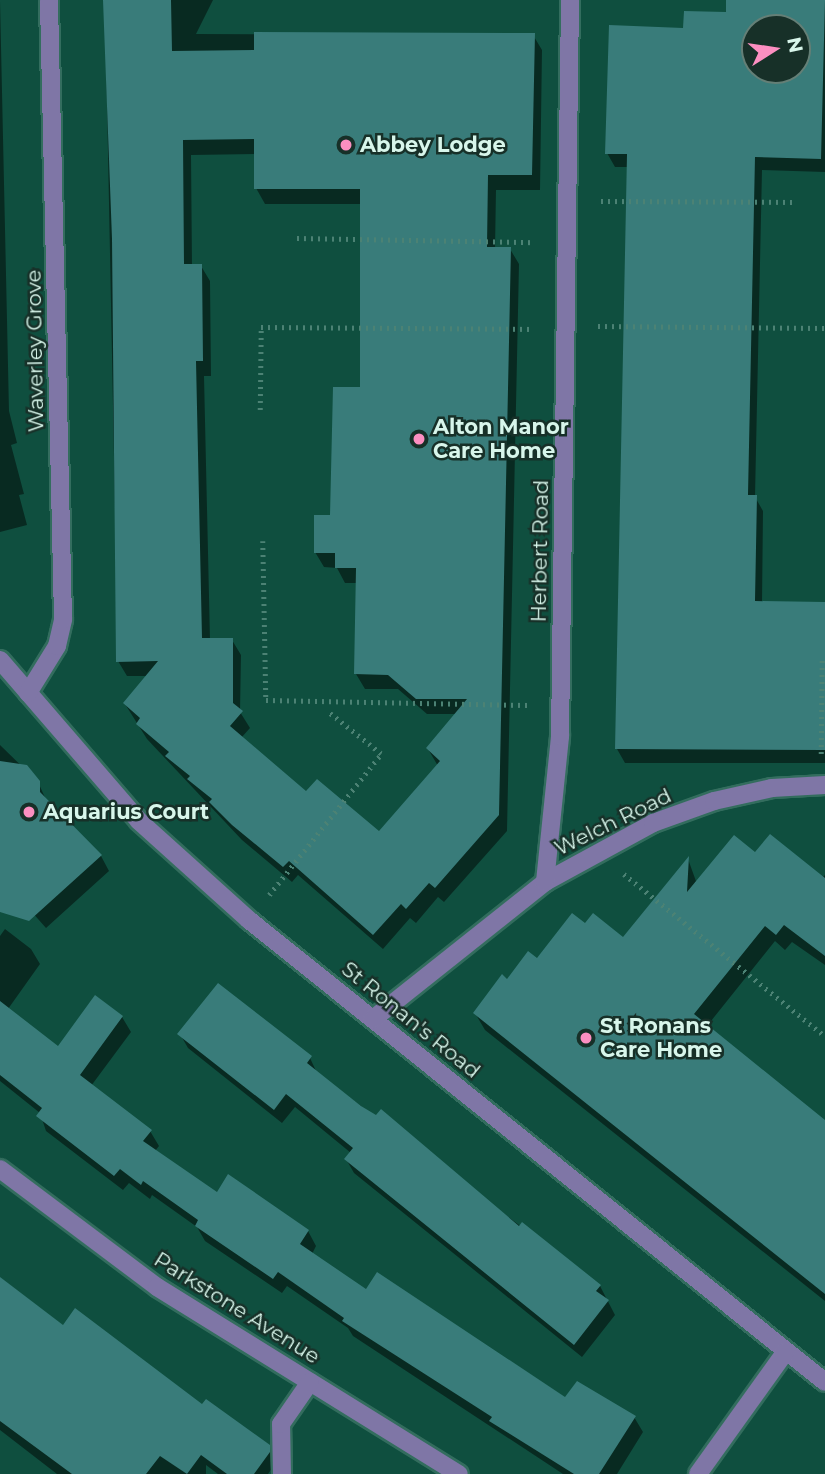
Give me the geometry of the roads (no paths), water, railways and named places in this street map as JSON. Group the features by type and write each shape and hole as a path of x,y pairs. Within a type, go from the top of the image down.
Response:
{"street":[{"name":"Waverley Grove","path":"28,693 57,646 63,619 49,0"},
{"name":"Herbert Road","path":"545,882 561,705 570,0"},
{"name":"St Ronan's Road","path":"0,660 139,821 249,920 825,1382"},
{"name":"Welch Road","path":"545,882 595,851 653,823 714,801 772,788 823,785"},
{"path":"373,1019 468,939 545,882"},
{"name":"Parkstone Avenue","path":"0,1169 157,1287 458,1474"},
{"path":"698,1474 786,1351"},
{"path":"282,1474 281,1424 310,1382"}],"place":[{"name":"Abbey Lodge","path":"346,145"},
{"name":"Alton Manor Care Home","path":"419,439"},
{"name":"Aquarius Court","path":"29,812"},
{"name":"St Ronans Care Home","path":"586,1038"}]}
